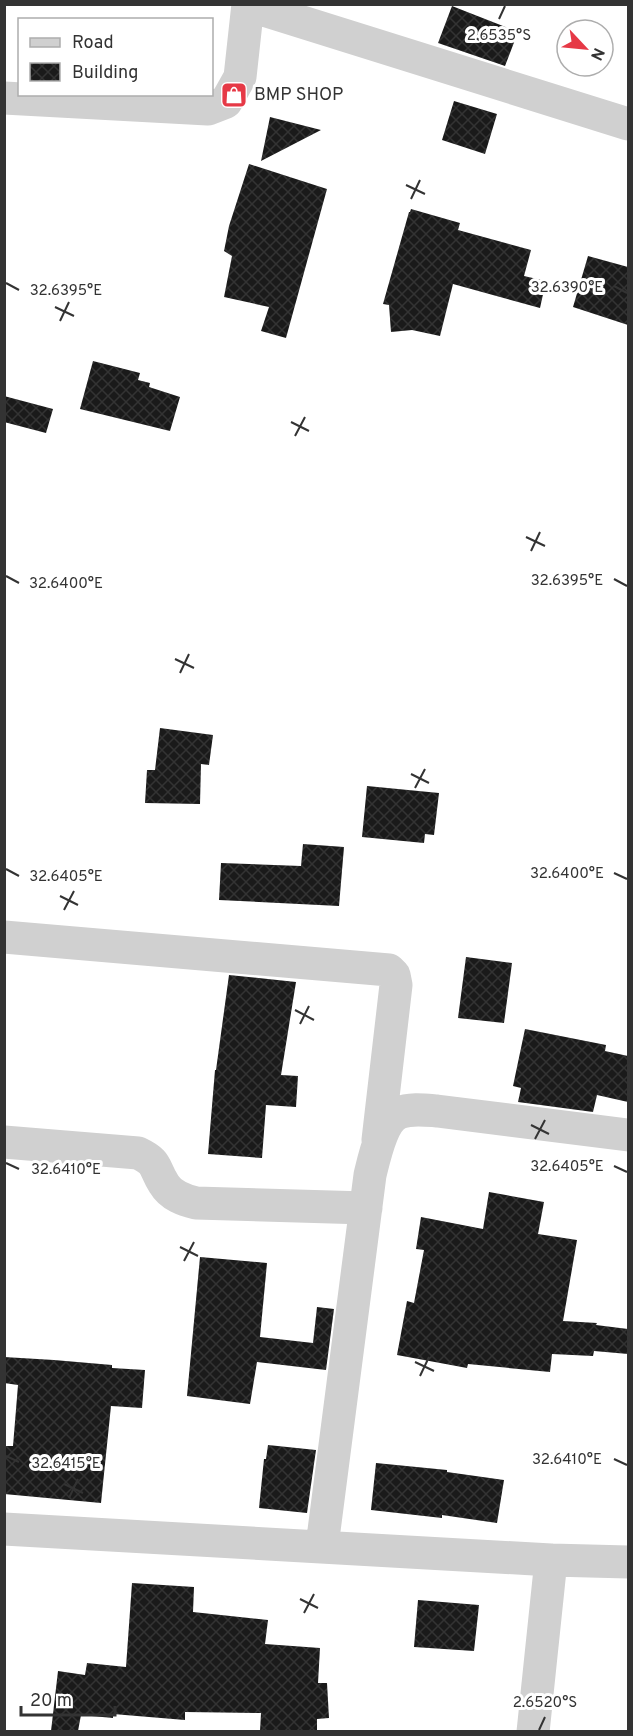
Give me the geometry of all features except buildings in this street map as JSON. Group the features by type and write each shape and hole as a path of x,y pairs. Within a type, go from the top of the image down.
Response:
{"street":[{"path":"4,98 208,109 226,102 240,77 248,5 628,124"},
{"path":"4,937 389,970 394,975 396,985 378,1144 370,1175 322,1546"},
{"path":"378,1144 387,1125 398,1113 416,1110 628,1136"},
{"path":"4,1142 138,1153 148,1158 156,1166 165,1185 179,1198 196,1203 366,1208"},
{"path":"4,1529 551,1560 628,1562"},
{"path":"533,1731 551,1560"}],"place":[{"name":"BMP SHOP","path":"234,95"}]}
